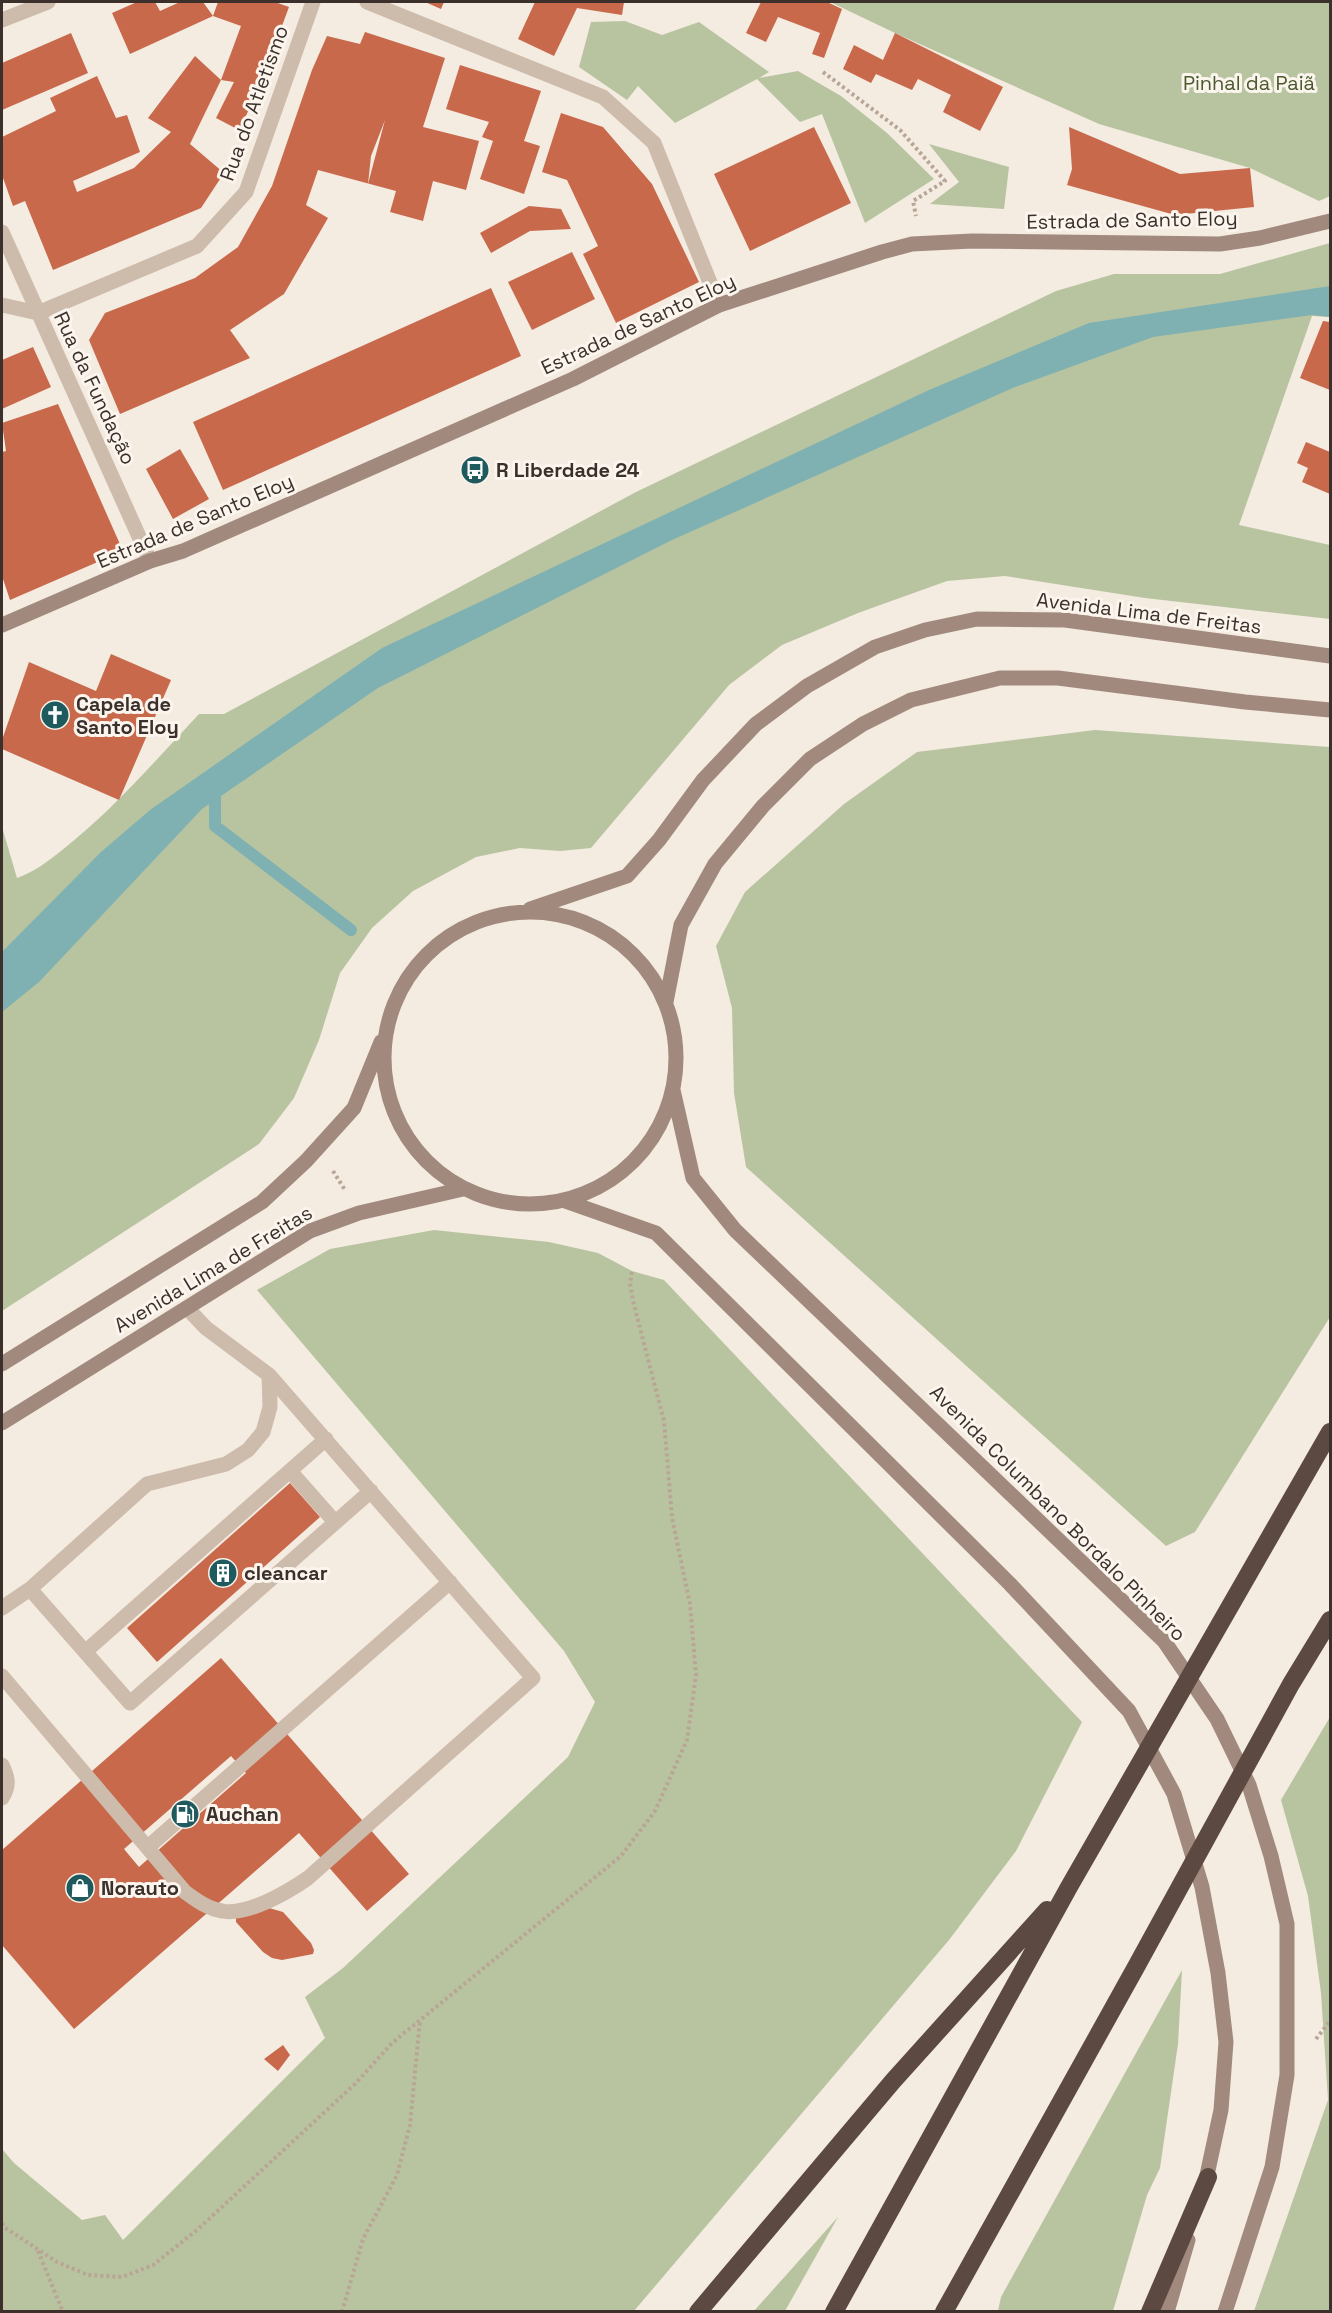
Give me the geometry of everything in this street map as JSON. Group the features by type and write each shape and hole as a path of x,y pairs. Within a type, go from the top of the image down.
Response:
{"highway":[{"path":"834,2312 1069,1887 1330,1432"},
{"path":"944,2312 1291,1684 1330,1620"},
{"path":"698,2312 893,2081 1069,1887"},
{"path":"1150,2312 1208,2177"}],"main road":[{"name":"Estrada de Santo Eloy","path":"2,626 150,561 183,551 573,379 719,305 871,255 912,244 972,241 1220,244 1260,238 1330,221"},
{"name":"Avenida Lima de Freitas","path":"526,910 627,876 659,840 703,780 756,724 807,686 875,647 925,630 977,619 1065,620 1330,656"},
{"path":"666,1002 681,925 722,856 763,806 810,759 863,724 911,700 1000,678 1058,678 1245,702 1330,710"},
{"path":"526,910 570,916 610,934 644,964 666,1002 676,1045 673,1090 659,1128 635,1161 603,1186 565,1201 530,1205 495,1202 463,1189 432,1168 407,1140 391,1107 384,1070 385,1033 397,995 420,961 450,934 486,917 526,910"},
{"name":"Avenida Lima de Freitas","path":"2,1364 262,1202 306,1161 354,1108 385,1033"},
{"name":"Avenida Columbano Bordalo Pinheiro","path":"673,1090 693,1178 735,1230 1164,1641 1217,1719 1249,1785 1271,1856 1287,1924 1287,2075 1272,2167 1225,2312"},
{"name":"Avenida Lima de Freitas","path":"2,1423 310,1231 359,1213 463,1189"},
{"path":"565,1201 656,1233 1010,1584 1129,1711 1174,1794 1202,1887 1218,1973 1226,2042 1221,2110 1208,2177 1167,2312"}],"street":[{"path":"2,20 48,2"},
{"name":"Rua do Atletismo","path":"38,313 196,246 246,192 313,2"},
{"path":"367,2 603,97 654,143 719,305"},
{"name":"Rua da Fundação","path":"2,232 150,561"},
{"path":"2,306 38,313"},
{"path":"2,1676 185,1892 201,1904 223,1912 264,1903 308,1878 533,1678 269,1375 206,1328 187,1308"},
{"path":"2,1608 30,1589 147,1484 226,1464 248,1450 263,1432 270,1407 269,1375"},
{"path":"86,1651 326,1439"},
{"path":"290,1471 335,1522"},
{"path":"30,1589 130,1703 371,1491"},
{"path":"148,1847 450,1582"},
{"path":"2,1765 8,1784 2,1798"}],"path":[{"path":"823,72 900,130 945,181 913,201 923,243"},
{"path":"331,1168 345,1191"},
{"path":"2,2223 4,2227 57,2262 88,2275 122,2277 153,2265 197,2230 355,2084 392,2043 621,1856 655,1811 687,1740 696,1676 690,1604 672,1518 664,1421 633,1301 630,1283 632,1271"},
{"path":"342,2312 363,2239 397,2175 410,2125 421,2019"},
{"path":"37,2249 63,2312"}],"green space":[{"name":"Pinhal da Paiã","path":"830,2 1330,2 1330,196 1319,201 1250,168 1099,124"},
{"path":"625,21 662,35 699,22 769,72 759,78 798,71 841,96 887,133 934,179 865,223 822,114 800,122 757,79 675,123 638,86 627,100 579,67 591,22"},
{"path":"929,144 1009,167 1004,209 930,204 959,182"},
{"path":"1330,243 1330,317 1312,316 1239,525 1330,545 1330,619 1145,598 1005,576 947,581 858,613 782,645 729,685 591,848 560,851 520,848 476,857 413,891 372,928 340,973 319,1040 294,1098 259,1144 2,1311 2,827 17,878 29,873 80,836 133,785 199,714 224,714 636,492 1056,291 1114,274 1220,274"},
{"path":"1095,730 1330,747 1330,1317 1195,1532 1166,1546 746,1167 734,1093 732,1008 716,946 745,892 844,804 917,752"},
{"path":"434,1230 549,1242 598,1253 632,1271 664,1280 1082,1722 1016,1851 949,1940 634,2311 2,2311 2,2149 14,2163 82,2220 105,2215 123,2240 325,2038 305,1997 343,1968 568,1757 595,1702 564,1651 257,1290 330,1249"},
{"path":"1330,1717 1330,2311 1254,2311 1328,2100 1321,1993 1308,1896 1281,1800"},
{"path":"1182,1970 1178,2044 1160,2168 1147,2195 1113,2311 998,2311 1001,2297"},
{"path":"838,2217 785,2311 754,2311"}],"water":[{"path":"1330,286 1330,317 1312,315 1153,337 1015,387 672,540 378,688 202,809 39,982 2,1012 2,952 101,852 150,810 382,648 929,390 1089,323"}],"building":[{"path":"137,2 155,2 160,11 180,2 203,2 213,16 130,54 112,13"},
{"path":"218,2 275,2 289,7 257,93 239,130 216,118 234,82 221,80 241,26 213,16"},
{"path":"425,2 444,2 441,9"},
{"path":"535,2 624,2 622,15 577,8 554,56 518,39"},
{"path":"761,2 827,2 842,9 824,58 812,54 820,33 778,17 766,42 746,33"},
{"path":"365,32 445,58 423,127 479,141 466,190 433,181 423,221 390,212 396,191 318,170 306,205 328,218 284,294 230,330 250,358 120,414 89,340 105,313 195,278 238,247 272,186 312,70 327,36 360,44","holes":["385,120 368,183 371,156"]},
{"path":"71,33 88,73 2,110 2,63"},
{"path":"895,33 1003,87 980,131 943,112 951,95 918,79 912,90 876,74 871,83 843,69 854,45 883,60"},
{"path":"195,56 221,80 190,144 224,173 201,208 53,270 25,201 13,206 2,175 2,137 56,111 50,98 97,76 116,118 127,115 140,152 73,181 77,192 134,168 171,132 148,118"},
{"path":"460,65 541,91 524,141 540,146 524,194 480,179 493,141 482,137 489,122 446,109"},
{"path":"561,113 603,127 652,184 699,282 616,323 583,254 598,246 567,180 542,172"},
{"path":"814,127 851,203 750,251 714,174"},
{"path":"1069,127 1180,174 1250,168 1254,207 1175,215 1067,185 1072,169"},
{"path":"529,206 561,209 571,229 530,231 491,253 480,233"},
{"path":"572,252 595,299 532,330 508,282"},
{"path":"491,288 521,356 223,490 193,422"},
{"path":"1323,321 1330,322 1330,390 1300,378"},
{"path":"33,347 51,387 2,409 2,360"},
{"path":"58,404 123,551 10,600 2,576 2,452 6,451 2,423"},
{"path":"1306,442 1330,452 1330,494 1302,482 1308,468 1297,463"},
{"path":"180,449 209,499 173,519 146,469"},
{"name":"Capela de Santo Eloy","path":"111,654 171,680 119,800 2,749 2,740 29,662 96,691"},
{"name":"cleancar","path":"290,1483 320,1517 157,1662 127,1628"},
{"path":"221,1658 409,1874 367,1911 299,1833 74,2029 2,1945 2,1850","holes":["231,1756 246,1773 139,1867 124,1849"]},
{"path":"269,1908 283,1912 311,1943 313,1954 282,1960 272,1958 263,1952 236,1922 236,1916"},
{"path":"283,2045 290,2055 278,2071 264,2059"}],"waterway":[{"path":"215,786 215,826 351,930"}],"place":[{"name":"R Liberdade 24","path":"475,470"},
{"name":"Capela de Santo Eloy","path":"55,715"},
{"name":"cleancar","path":"223,1573"},
{"name":"Auchan","path":"185,1814"},
{"name":"Norauto","path":"80,1888"}]}
